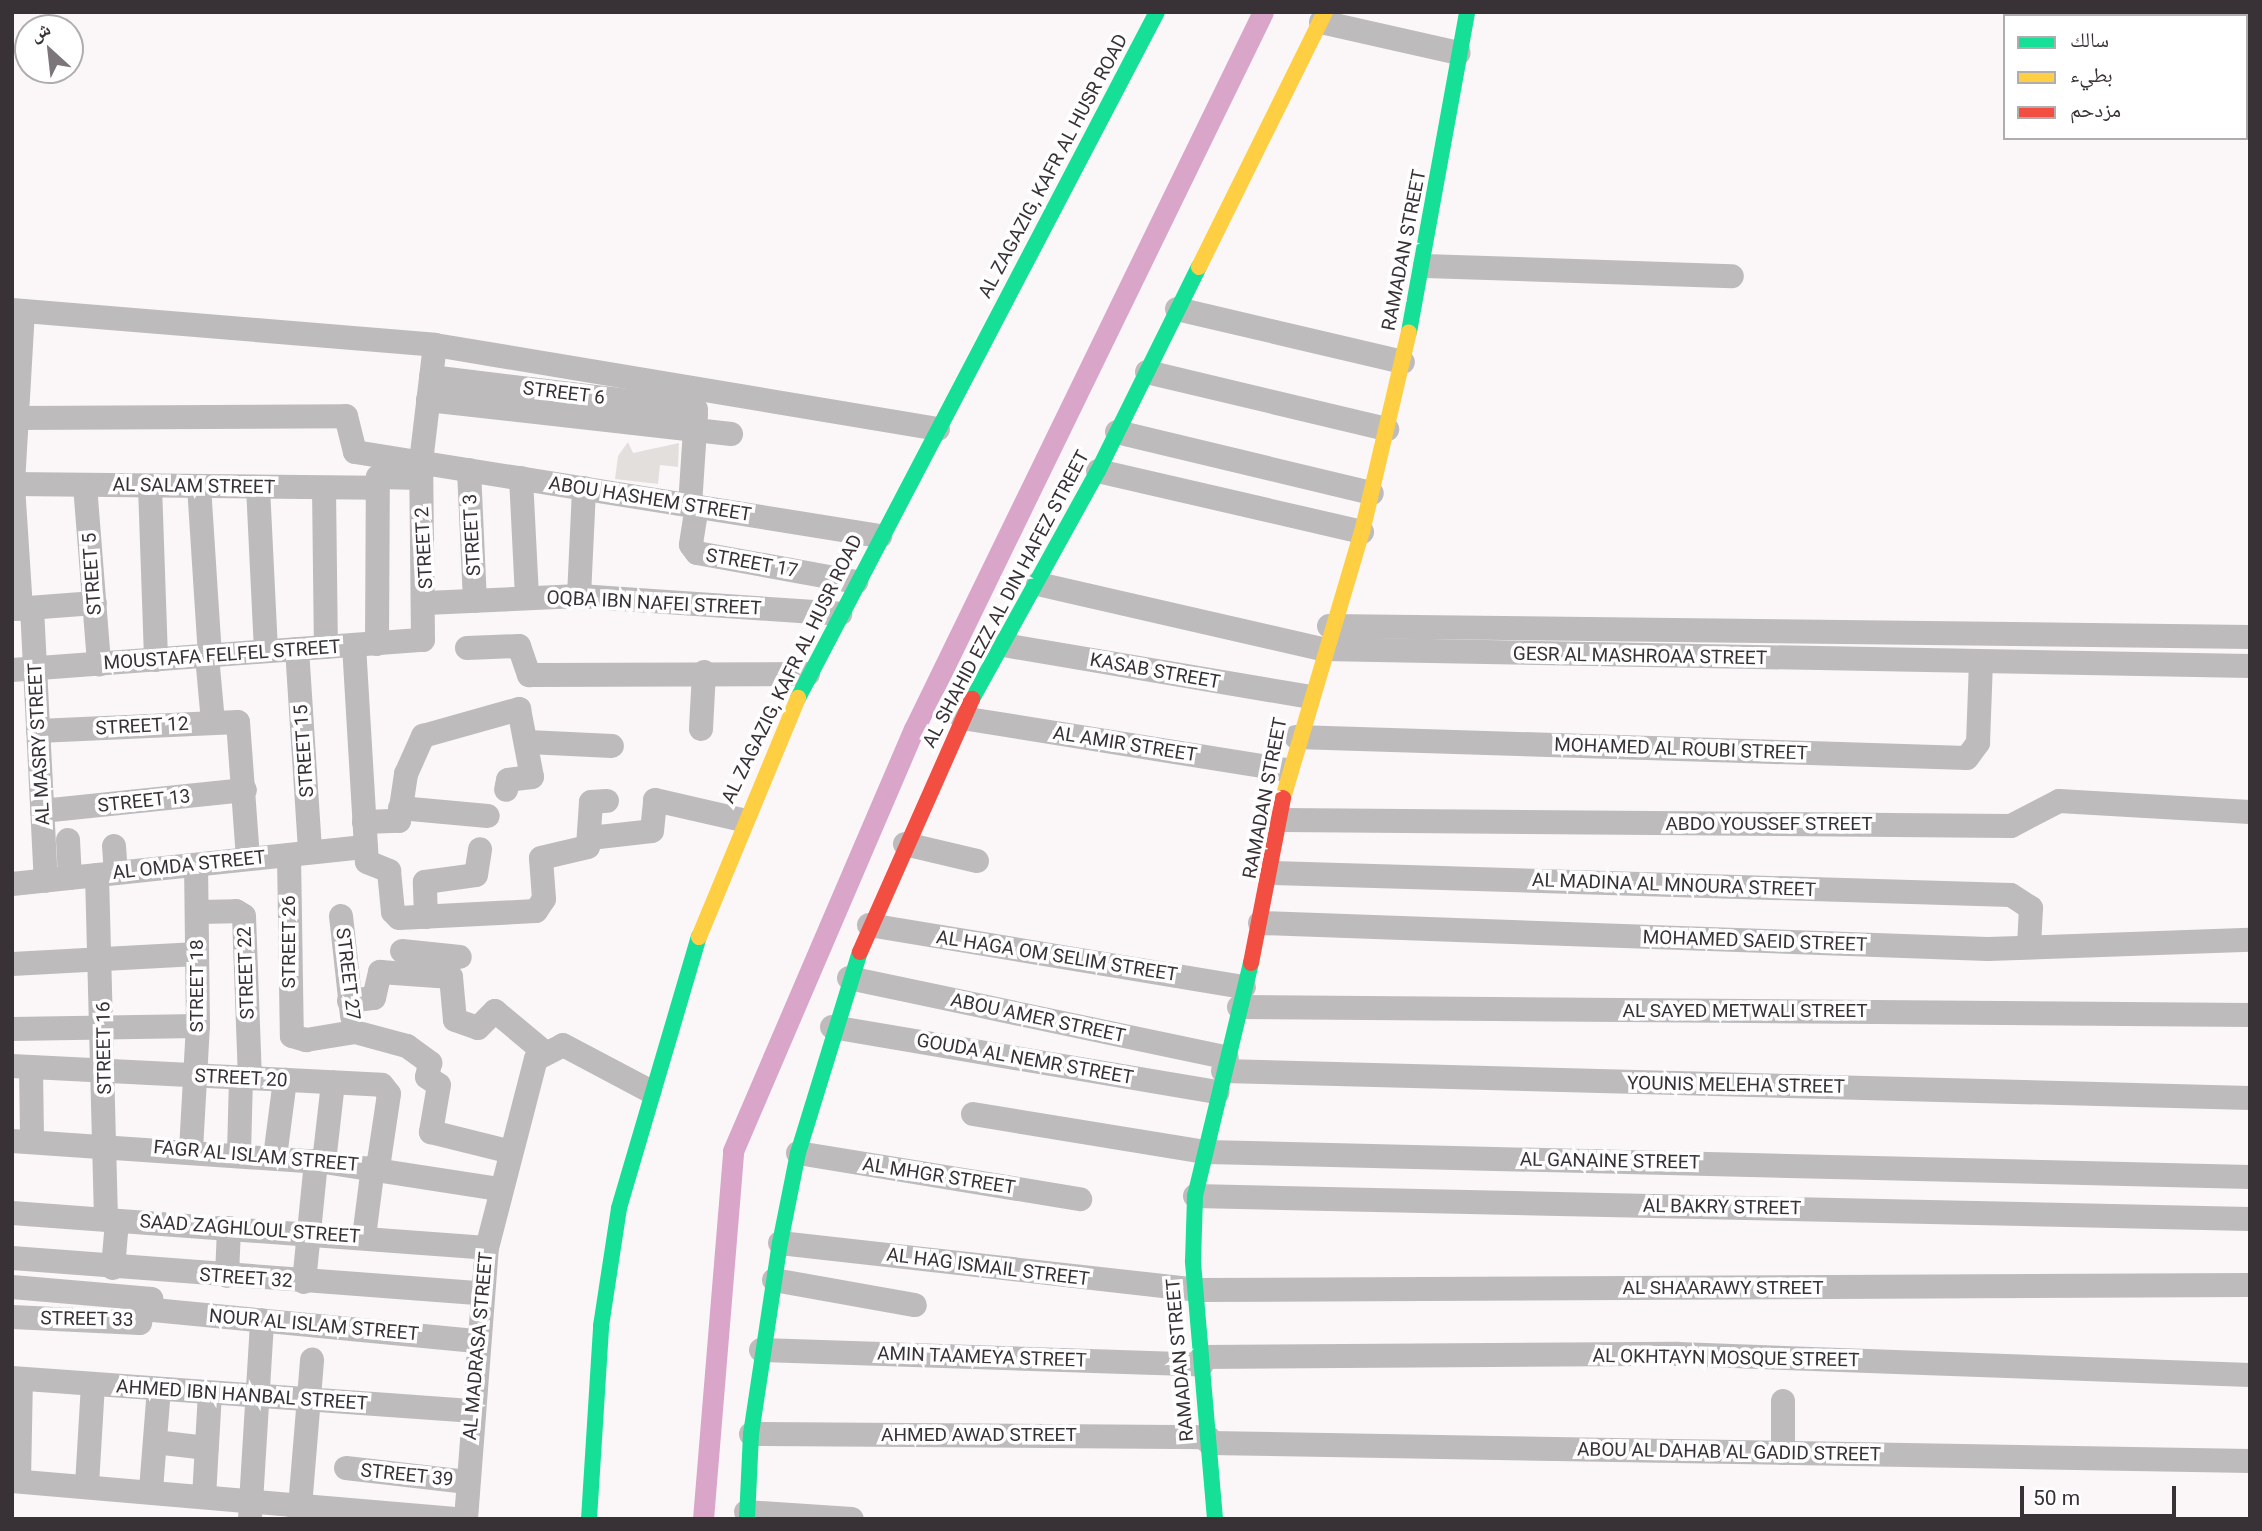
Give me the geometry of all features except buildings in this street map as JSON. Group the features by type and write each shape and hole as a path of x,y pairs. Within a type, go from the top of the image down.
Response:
{"street":[{"name":"AL ZAGAZIG, KAFR AL HUSR ROAD","path":"589,1519 609,1267 650,1091 742,820 808,674 1157,12"},
{"name":"RAMADAN STREET","path":"1214,1519 1196,1290 1195,1196 1273,873 1287,770 1306,696 1362,532 1425,266 1466,12"},
{"path":"1323,17 1459,53"},
{"name":"AL SHAHID EZZ AL DIN HAFEZ STREET","path":"747,1516 751,1434 761,1350 798,1153 832,1027 869,925 962,718 1098,471 1323,17"},
{"path":"1425,266 1732,276"},
{"path":"1177,309 1403,362"},
{"path":"18,310 435,345 696,409 938,429"},
{"name":"AL MASRY STREET","path":"18,310 13,484 24,669 38,731 42,811 58,879"},
{"name":"STREET 2","path":"427,633 421,470 435,345"},
{"path":"1147,372 1387,429"},
{"name":"STREET 6","path":"430,388 696,409"},
{"path":"696,409 731,434"},
{"path":"694,505 696,409"},
{"path":"15,433 346,416 352,451 421,470"},
{"path":"1118,432 1372,493"},
{"path":"403,962 399,918 392,908 390,873 368,864 365,834 365,645 379,476 421,470"},
{"name":"ABOU HASHEM STREET","path":"421,470 469,470 880,536"},
{"name":"STREET 3","path":"469,470 475,601"},
{"path":"1098,471 1362,532"},
{"path":"521,478 527,598"},
{"name":"AL SALAM STREET","path":"13,484 377,488"},
{"name":"STREET 5","path":"85,485 99,664"},
{"path":"150,486 156,660"},
{"path":"199,486 214,722"},
{"path":"258,487 266,651"},
{"path":"324,488 326,647"},
{"path":"579,596 584,488"},
{"name":"STREET 17","path":"694,505 691,542 696,553 856,582"},
{"name":"GESR AL MASHROAA STREET","path":"1038,584 1325,638 1980,663 2250,666"},
{"name":"OQBA IBN NAFEI STREET","path":"426,603 579,596 840,614"},
{"path":"22,609 94,603"},
{"name":"MOUSTAFA FELFEL STREET","path":"24,669 419,641 427,633"},
{"name":"GESR AL MASHROAA STREET","path":"1325,638 2250,638"},
{"name":"KASAB STREET","path":"1003,645 1306,696"},
{"path":"467,648 519,646 529,675 704,672 808,674"},
{"name":"STREET 15","path":"297,649 300,854"},
{"name":"MOHAMED AL ROUBI STREET","path":"1296,737 1966,758 1978,743 1980,663"},
{"path":"701,729 704,672"},
{"path":"488,816 400,808 406,774 430,731 519,709 528,742 531,779 508,780 506,790"},
{"name":"AL AMIR STREET","path":"962,718 1287,770"},
{"name":"STREET 12","path":"38,731 214,722 243,727 245,790"},
{"path":"528,742 612,746"},
{"path":"245,790 248,859"},
{"name":"STREET 13","path":"42,811 245,790"},
{"path":"590,838 652,831 655,800 742,820"},
{"path":"399,918 536,911 544,899 541,858 586,849 590,838 591,802 607,801"},
{"name":"ABDO YOUSSEF STREET","path":"1281,820 2011,826 2059,801 2250,812"},
{"name":"AL OMDA STREET","path":"12,884 300,854 395,823 400,808"},
{"path":"58,879 68,840"},
{"path":"905,844 976,861"},
{"name":"STREET 16","path":"113,1268 106,1143 102,959 106,874 114,846"},
{"path":"426,917 425,882 476,875 480,849"},
{"name":"STREET 26","path":"300,854 289,1028 298,1040 355,1032"},
{"name":"STREET 18","path":"191,1150 198,1026 196,864"},
{"name":"AL MADINA AL MNOURA STREET","path":"1273,873 2011,895 2031,908 2029,947"},
{"name":"STREET 22","path":"197,912 236,911 244,916 246,1078"},
{"name":"STREET 27","path":"341,916 349,1001 355,1032"},
{"name":"MOHAMED SAEID STREET","path":"1260,923 2029,947 2250,940"},
{"name":"AL HAGA OM SELIM STREET","path":"869,925 1242,997"},
{"path":"12,964 197,954"},
{"path":"349,1001 374,998 380,972 403,962 460,957"},
{"path":"403,962 451,976 456,1020 478,1027 495,1011 543,1051 563,1045 650,1091"},
{"name":"ABOU AMER STREET","path":"849,978 1223,1074"},
{"name":"AL SAYED METWALI STREET","path":"1242,997 2250,1016"},
{"path":"12,1029 198,1026"},
{"name":"GOUDA AL NEMR STREET","path":"832,1027 1223,1074"},
{"path":"355,1032 407,1046 430,1063 427,1077 439,1087 431,1132 508,1151"},
{"name":"AL MADRASA STREET","path":"466,1519 475,1340 487,1248 508,1151 543,1051"},
{"path":"22,1067 22,1141"},
{"name":"STREET 20","path":"22,1067 333,1083 388,1090 375,1168"},
{"name":"YOUNIS MELEHA STREET","path":"1223,1074 2250,1098"},
{"path":"239,1154 246,1078"},
{"path":"275,1157 285,1080"},
{"path":"304,1282 309,1233 333,1083"},
{"name":"AL GANAINE STREET","path":"973,1114 1206,1152 2250,1177"},
{"name":"FAGR AL ISLAM STREET","path":"22,1141 106,1143 320,1161 499,1189"},
{"name":"AL MHGR STREET","path":"798,1153 1080,1199"},
{"path":"364,1237 375,1168"},
{"name":"AL BAKRY STREET","path":"1195,1196 2250,1219"},
{"name":"SAAD ZAGHLOUL STREET","path":"12,1213 487,1248"},
{"path":"227,1276 229,1228"},
{"name":"AL HAG ISMAIL STREET","path":"780,1243 1196,1290"},
{"name":"STREET 32","path":"12,1258 113,1268 480,1293"},
{"path":"774,1280 915,1305"},
{"name":"AL SHAARAWY STREET","path":"1196,1290 2250,1285"},
{"path":"12,1287 151,1299 152,1310"},
{"name":"STREET 33","path":"12,1317 140,1323 143,1309 152,1310"},
{"name":"NOUR AL ISLAM STREET","path":"152,1310 475,1340"},
{"path":"251,1511 262,1320"},
{"name":"AMIN TAAMEYA STREET","path":"761,1350 1202,1361"},
{"name":"AL OKHTAYN MOSQUE STREET","path":"1202,1361 1678,1354 2250,1375"},
{"path":"299,1513 312,1360"},
{"path":"17,1378 16,1481 151,1490 204,1497 251,1511 452,1519"},
{"name":"AHMED IBN HANBAL STREET","path":"17,1378 471,1411"},
{"path":"87,1485 93,1384"},
{"path":"151,1490 159,1389"},
{"path":"204,1497 210,1393"},
{"path":"1783,1401 1783,1452"},
{"name":"AHMED AWAD STREET","path":"751,1434 1208,1440"},
{"name":"ABOU AL DAHAB AL GADID STREET","path":"1208,1440 2250,1461"},
{"path":"155,1442 207,1448"},
{"name":"STREET 39","path":"346,1468 467,1482"},
{"path":"747,1516 852,1519"}],"waterway":[{"path":"703,1519 733,1151 914,729 1263,12"}],"traffic: fast":[{"path":"798,698 1157,12"},
{"path":"1409,332 1467,12"},
{"path":"972,699 1098,471 1199,267"},
{"path":"589,1519 601,1326 619,1208 699,937"},
{"path":"747,1519 751,1434 780,1243 798,1153 860,952"},
{"path":"1215,1519 1193,1261 1195,1196 1251,963"}],"traffic: slow":[{"path":"1199,267 1325,12"},
{"path":"1283,798 1362,532 1409,332"},
{"path":"699,937 798,698"}],"traffic: jam":[{"path":"860,952 972,699"},
{"path":"1251,963 1283,798"}]}
